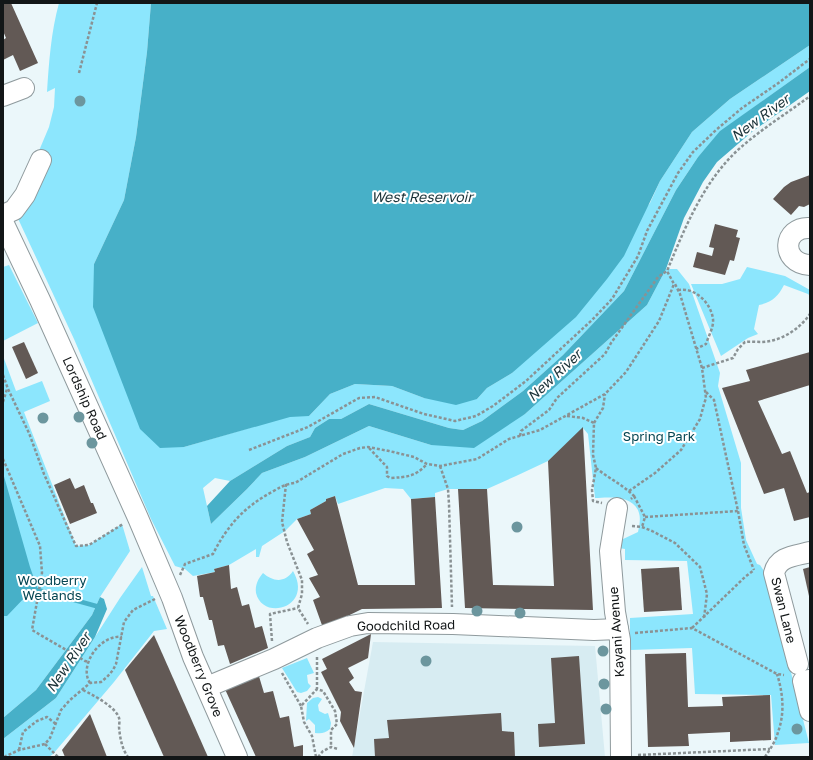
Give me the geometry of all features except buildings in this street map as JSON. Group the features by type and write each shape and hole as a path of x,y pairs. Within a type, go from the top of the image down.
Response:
{"street":[{"path":"3,96 24,88"},
{"path":"3,215 14,210 25,194 41,160"},
{"name":"Lordship Road","path":"3,222 40,300 138,518 171,577"},
{"path":"810,228 801,228 795,231 790,238 788,245 789,253 793,259 798,263 810,265"},
{"name":"Kayani Avenue","path":"616,516 610,551 615,612 620,640 621,756"},
{"path":"780,562 810,552"},
{"name":"Swan Lane","path":"780,562 774,573 810,711"},
{"name":"Woodberry Grove","path":"171,577 193,656 237,757"},
{"name":"Goodchild Road","path":"207,687 274,659 317,638 350,626 368,623 453,624 594,630 618,629"}],"path":[{"path":"79,73 97,3"},
{"path":"249,450 308,427 359,398 375,397 424,414 455,421 476,416 493,406 526,381 592,320 612,299 638,256 647,231 678,173 693,152 742,108 810,59"},
{"path":"520,436 521,431 549,410 557,398 604,354 658,277 666,271 686,226 708,184 721,168 745,143 810,96"},
{"path":"629,491 655,473 681,450 700,419 706,398 702,368 678,290 666,271"},
{"path":"171,577 185,564 212,554 222,536 256,501 286,484 295,483 343,454 368,447 414,457 427,464 440,466 477,459 509,439 540,430 604,394 626,372 659,321 666,307 674,284"},
{"path":"678,290 688,291 698,295 706,301 713,320 706,344 696,348"},
{"path":"702,368 733,358 738,349 745,342 770,341 786,334 796,329 810,314"},
{"path":"3,375 76,546 89,545 122,524 138,518"},
{"path":"3,402 8,389"},
{"path":"705,391 714,400 744,545 754,570"},
{"path":"604,394 603,408 594,423 593,455 596,468 592,490 593,501 616,516 675,543 700,567 707,594 704,618"},
{"path":"566,416 583,418 594,423"},
{"path":"368,447 387,467 387,476 390,478 409,476 420,472 427,464"},
{"path":"3,459 40,546 42,573 32,630 85,662 89,662"},
{"path":"440,466 448,489 453,624"},
{"path":"596,468 634,496 645,517 642,528"},
{"path":"286,484 282,522 287,542 302,580 302,594 298,608 309,626"},
{"path":"616,516 634,496"},
{"path":"645,517 738,511"},
{"path":"692,628 754,570 780,562"},
{"path":"4,757 19,750 45,744 50,738 61,710 70,700 90,683 101,682 113,670 116,664 124,622 133,610 156,598"},
{"path":"272,644 270,614 298,608"},
{"path":"637,632 692,628 777,674 800,675"},
{"path":"90,683 87,678 87,667 96,649 109,639 118,636 122,637"},
{"path":"301,706 317,689 318,662"},
{"path":"279,668 301,706 304,722 312,736 317,757"},
{"path":"765,757 778,733 783,709 782,688 777,674"},
{"path":"317,689 323,691 334,711 336,724 331,730 331,747"},
{"path":"83,690 97,697 115,711 119,718 119,730 123,750 128,757"},
{"path":"19,750 23,732 37,720 47,717 56,724"},
{"path":"45,744 58,757"},
{"path":"317,757 323,751 331,747 338,749"},
{"path":"621,756 770,749"}],"shaded area":[{"path":"373,642 595,646 605,757 352,757"}],"green space":[{"name":"Spring Park","path":"59,3 151,3 147,52 136,137 124,200 94,264 184,447 290,416 309,416 330,394 355,384 392,386 424,398 477,399 487,388 512,373 650,203 660,181 692,132 730,99 810,45 810,67 721,131 698,157 676,190 624,291 563,355 523,391 482,421 463,430 449,428 369,404 341,419 329,419 315,428 310,437 287,446 230,481 215,478 203,488 211,524 262,473 305,457 369,426 431,445 525,414 647,305 666,269 677,269 689,284 720,373 718,386 741,463 741,508 746,540 757,564 760,565 766,574 809,743 775,745 771,695 695,694 692,648 630,650 630,618 693,614 687,561 625,560 625,549 619,548 621,540 638,532 640,515 636,507 627,500 607,497 595,498 588,434 583,428 548,461 487,489 448,489 435,493 435,497 411,499 403,489 385,488 338,504 335,496 326,499 326,501 310,510 311,514 297,519 285,531 262,546 259,557 256,557 256,549 229,565 214,569 215,572 193,576 185,569 175,566 151,519 74,339 14,210 49,127 54,107 55,88 47,92 52,36"},
{"path":"9,265 38,323 3,341 3,267"},
{"path":"747,267 785,276 810,290 810,296 784,285 774,298 759,305 754,329 758,334 748,338 721,356 691,284 722,284 740,279"},
{"name":"Woodberry Wetlands","path":"3,356 16,391 42,381 50,401 24,412 76,546 89,545 122,524 130,551 100,597 92,615 36,690 3,718"},
{"path":"142,567 151,596 153,596 167,629 154,631 114,682 53,754 49,757 3,757 3,739 56,698 120,598"},
{"path":"293,571 298,583 297,594 292,601 285,606 276,608 268,607 260,602 256,593 256,585 263,573 271,578 279,580 286,578"},
{"path":"307,658 314,673 307,675 308,683 311,686 307,691 301,693 297,692 282,668"},
{"path":"318,697 322,699 318,705 319,711 325,714 328,713 331,723 330,729 322,733 315,733 315,725 309,719 306,721 307,703 313,698"}],"water":[{"name":"West Reservoir","path":"151,3 810,3 810,45 730,99 692,132 660,181 624,256 607,279 576,317 512,373 487,388 477,399 456,405 424,398 392,386 355,384 330,394 309,416 290,417 184,447 160,448 140,429 93,307 94,264 124,200 136,137 147,52"},
{"name":"New River","path":"810,67 810,91 753,131 717,162 703,182 684,218 666,269 647,305 525,414 474,448 431,445 369,426 305,457 262,473 211,524 207,506 230,481 287,446 310,437 315,428 329,419 341,419 369,404 449,428 463,430 482,421 523,391 563,355 624,291 676,190 698,157 720,131"},
{"path":"3,473 38,590 27,595 7,616 3,616"},
{"name":"New River","path":"100,597 104,599 107,609 95,637 56,698 3,739 3,718 36,690 92,615"}],"waterway":[{"path":"38,590 96,606 100,609"}]}
